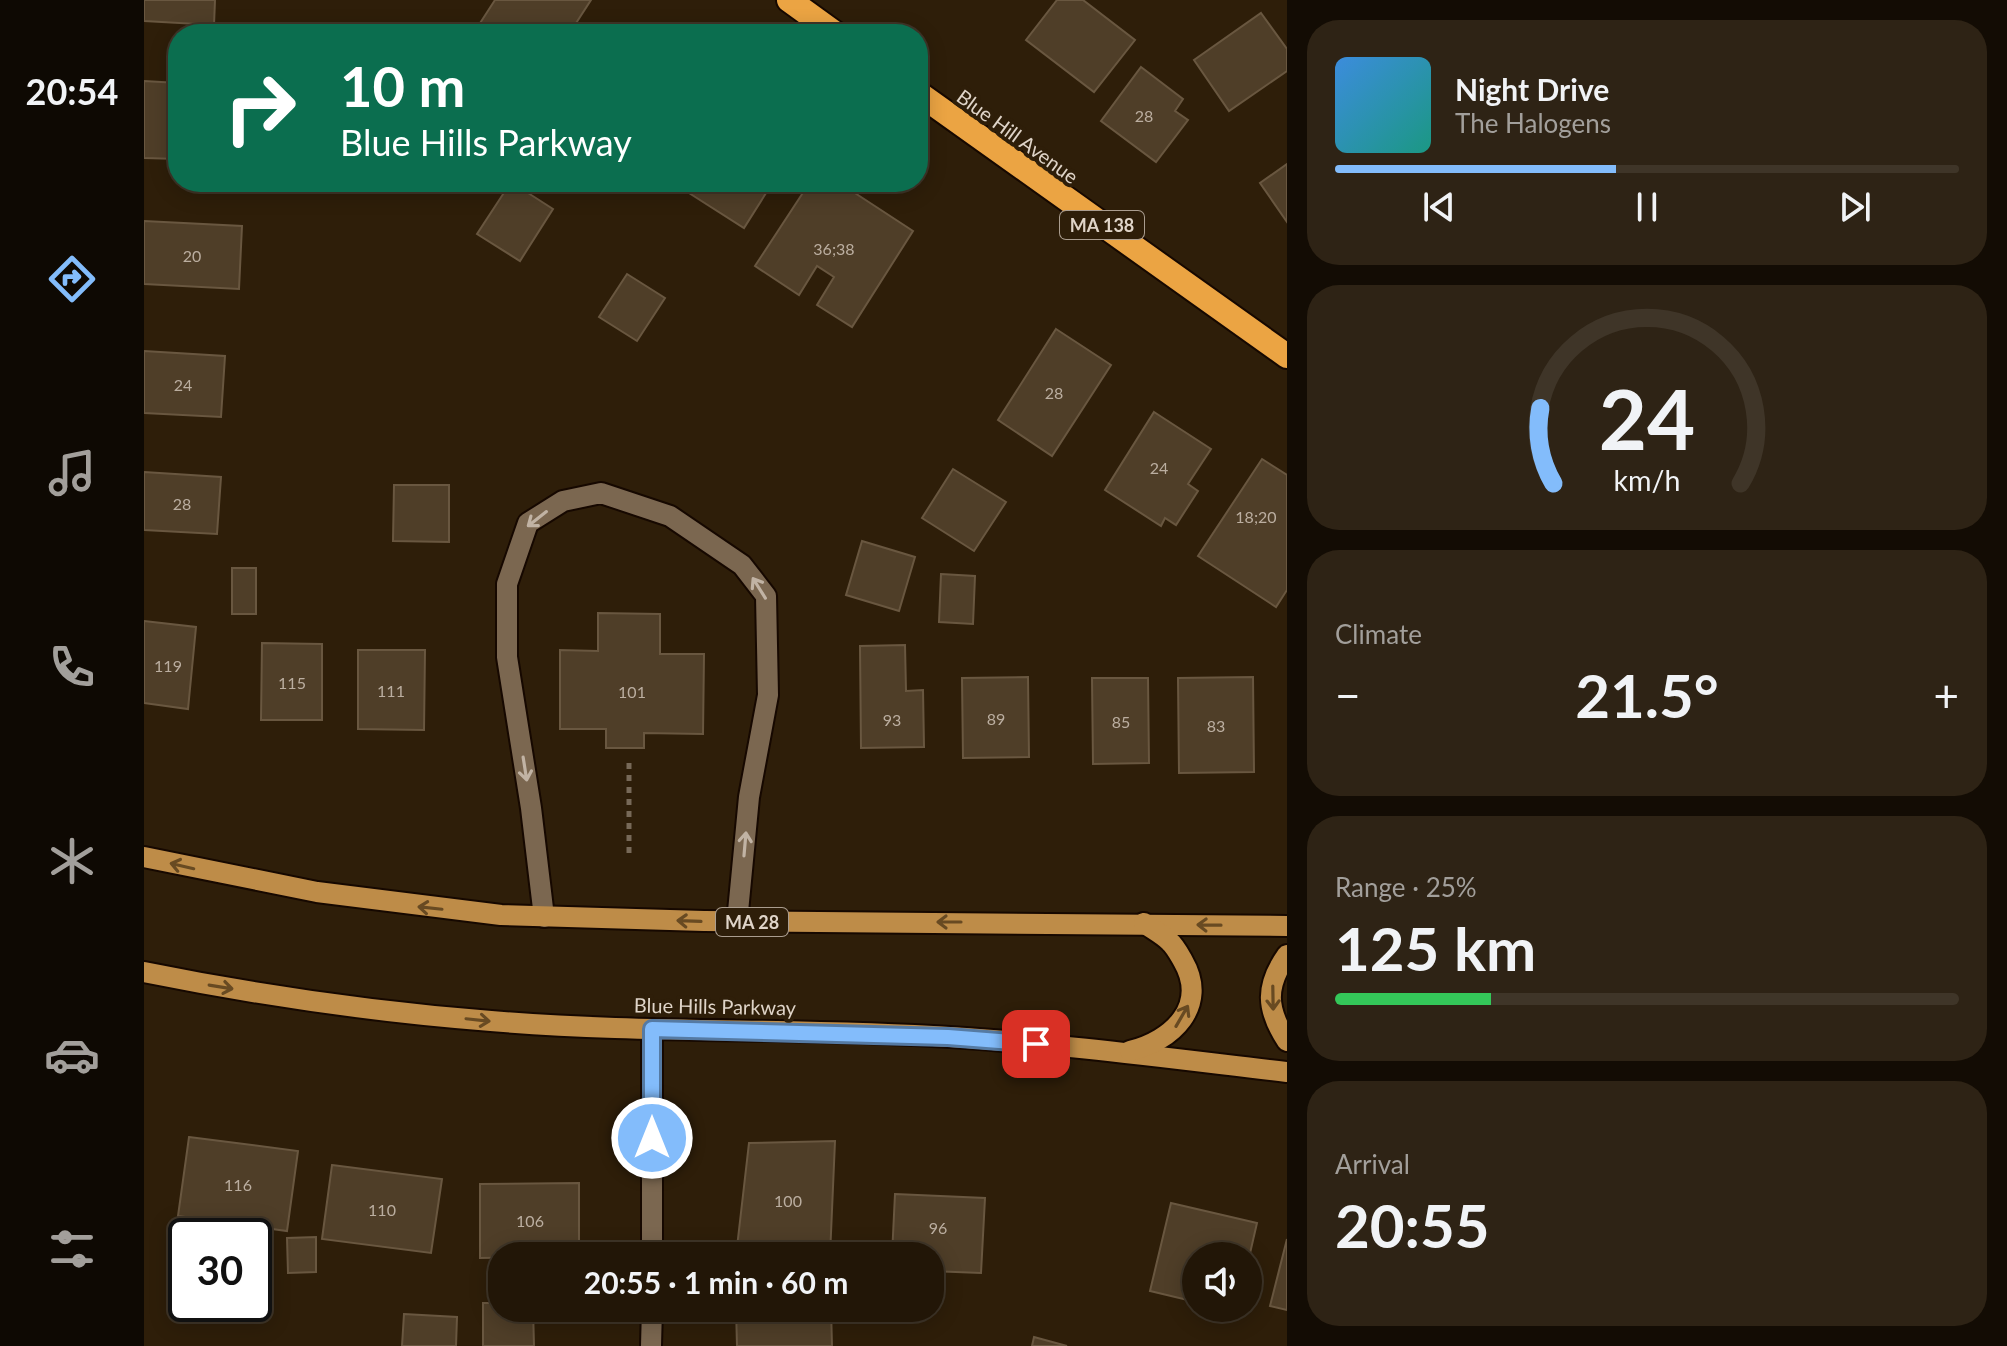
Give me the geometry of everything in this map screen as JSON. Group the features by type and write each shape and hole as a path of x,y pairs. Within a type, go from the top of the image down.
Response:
{"highway":[{"path":"789,0 822,24"},
{"name":"Blue Hill Avenue","path":"928,100 1287,356"}],"main road":[{"name":"MA 28","path":"144,857 317,892 406,905 544,917 737,922 1287,926"},
{"path":"1119,1053 1151,1046 1168,1036 1182,1021 1189,1005 1188,970 1172,942 1143,923"},
{"path":"1287,955 1275,972 1270,997 1275,1023 1287,1041"},
{"name":"Blue Hills Parkway","path":"144,972 208,985 398,1012 492,1021 948,1037 1287,1072"}],"street":[{"path":"544,917 531,808 507,657 507,584 528,523 563,501 601,493 670,516 742,565 766,596 768,695 749,797 737,922"},
{"path":"652,1029 652,1242"},
{"path":"651,1346 652,1322"}],"path":[{"path":"629,759 629,853"}],"building":[{"path":"144,0 215,0 214,24 144,21"},
{"path":"495,0 591,0 575,24 479,24"},
{"path":"1057,0 1083,0 1135,40 1094,92 1026,40"},
{"path":"1261,13 1287,49 1287,71 1229,111 1194,60"},
{"path":"1141,67 1183,99 1175,111 1188,120 1156,162 1101,121"},
{"path":"144,81 168,82 168,159 144,158"},
{"path":"1287,164 1287,222 1260,183"},
{"path":"504,192 527,192 553,209 520,261 477,234"},
{"path":"690,192 767,192 744,228"},
{"path":"803,192 853,192 913,231 852,327 817,305 834,277 817,266 799,295 755,266"},
{"path":"144,221 242,226 239,289 144,284"},
{"path":"627,274 665,298 637,341 599,317"},
{"path":"1056,329 1111,365 1052,456 998,420"},
{"path":"144,351 225,356 221,417 144,413"},
{"path":"1154,412 1211,449 1188,484 1198,491 1176,525 1165,518 1161,526 1105,490"},
{"path":"1262,459 1287,475 1287,590 1276,607 1198,556"},
{"path":"953,469 1006,502 974,551 922,518"},
{"path":"144,472 221,477 217,534 144,530"},
{"path":"394,485 449,485 449,542 393,541"},
{"path":"862,541 915,557 899,611 846,595"},
{"path":"232,568 256,568 256,614 232,614"},
{"path":"941,574 975,576 973,624 939,622"},
{"path":"598,613 660,614 660,654 704,654 703,734 644,733 644,748 606,748 606,729 560,729 560,650 598,651"},
{"path":"144,621 196,627 188,709 144,703"},
{"path":"262,643 322,644 322,720 261,720"},
{"path":"905,645 906,691 923,690 924,747 861,748 860,646"},
{"path":"358,650 425,650 424,730 358,729"},
{"path":"1028,677 1029,757 963,758 962,678"},
{"path":"1253,677 1254,772 1179,773 1178,678"},
{"path":"1092,678 1148,678 1149,763 1093,764"},
{"path":"189,1137 298,1151 287,1231 272,1229 272,1218 178,1216"},
{"path":"835,1141 831,1242 738,1242 749,1143"},
{"path":"332,1165 442,1179 431,1253 322,1239"},
{"path":"579,1183 579,1242 488,1242 488,1258 480,1258 480,1184"},
{"path":"895,1194 985,1198 981,1273 944,1272 944,1242 893,1242"},
{"path":"1171,1203 1257,1223 1253,1242 1182,1242 1182,1299 1150,1291"},
{"path":"316,1237 316,1272 288,1273 287,1238"},
{"path":"1287,1239 1287,1310 1270,1306"},
{"path":"483,1303 488,1303 488,1322 533,1322 534,1346 483,1346"},
{"path":"404,1314 457,1317 456,1346 402,1346"},
{"path":"736,1322 831,1322 832,1346 737,1346"},
{"path":"1034,1337 1067,1346 1032,1346"}],"route":[{"path":"652,1138 652,1029 852,1033 1036,1044"}]}
